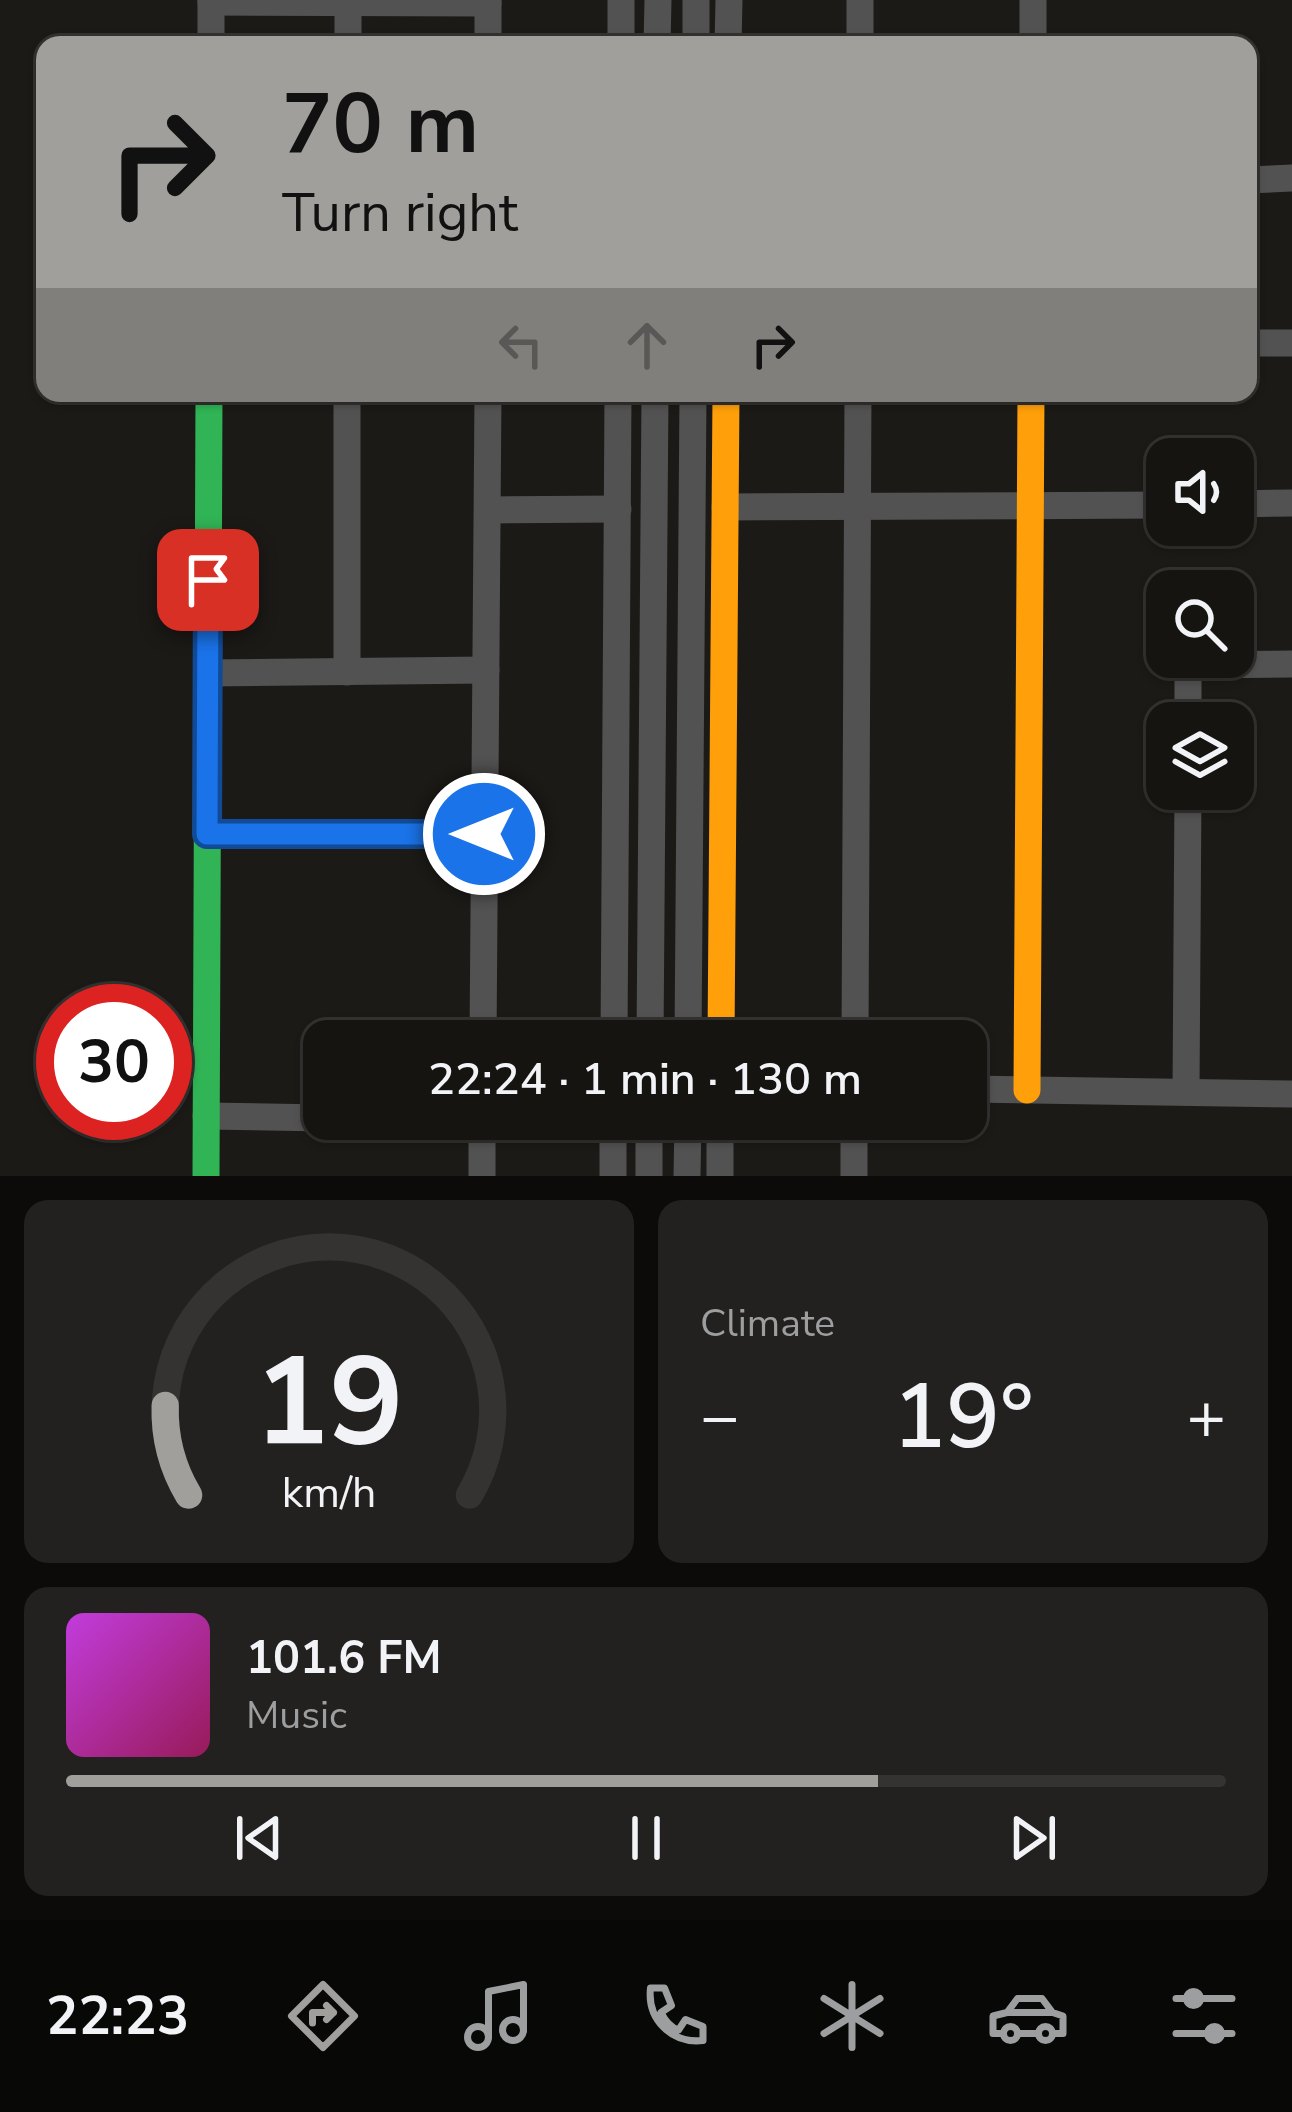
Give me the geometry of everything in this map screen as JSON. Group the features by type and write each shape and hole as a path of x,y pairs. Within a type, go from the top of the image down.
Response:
{"street":[{"path":"621,0 621,36"},
{"path":"657,36 658,0"},
{"path":"696,0 696,36"},
{"path":"728,36 729,0"},
{"path":"860,0 860,36"},
{"path":"1033,0 1033,36"},
{"path":"211,36 211,1 488,2 488,36"},
{"path":"348,4 348,36"},
{"path":"1257,180 1292,178"},
{"path":"1257,344 1292,343"},
{"path":"206,1176 209,402"},
{"path":"346,672 347,402"},
{"path":"483,1020 488,402"},
{"path":"614,1020 618,402"},
{"path":"650,1020 655,402"},
{"path":"688,1020 693,402"},
{"path":"721,1020 726,402"},
{"path":"855,1020 858,402"},
{"path":"1027,1090 1031,402"},
{"path":"1254,504 1292,503"},
{"path":"725,507 1146,505"},
{"path":"488,510 617,508"},
{"path":"1254,663 1292,664"},
{"path":"208,673 486,670"},
{"path":"1186,1092 1188,810"},
{"path":"207,834 484,834"},
{"path":"987,1089 1292,1094"},
{"path":"206,1116 303,1118"},
{"path":"482,1140 482,1176"},
{"path":"613,1140 613,1176"},
{"path":"649,1140 649,1176"},
{"path":"687,1176 688,1140"},
{"path":"720,1140 720,1176"},
{"path":"854,1140 854,1176"}],"traffic: fast":[{"path":"206,1176 209,402"}],"traffic: slow":[{"path":"721,1020 726,402"},
{"path":"1027,1090 1031,402"}],"route":[{"path":"208,580 207,834 484,834"}]}
